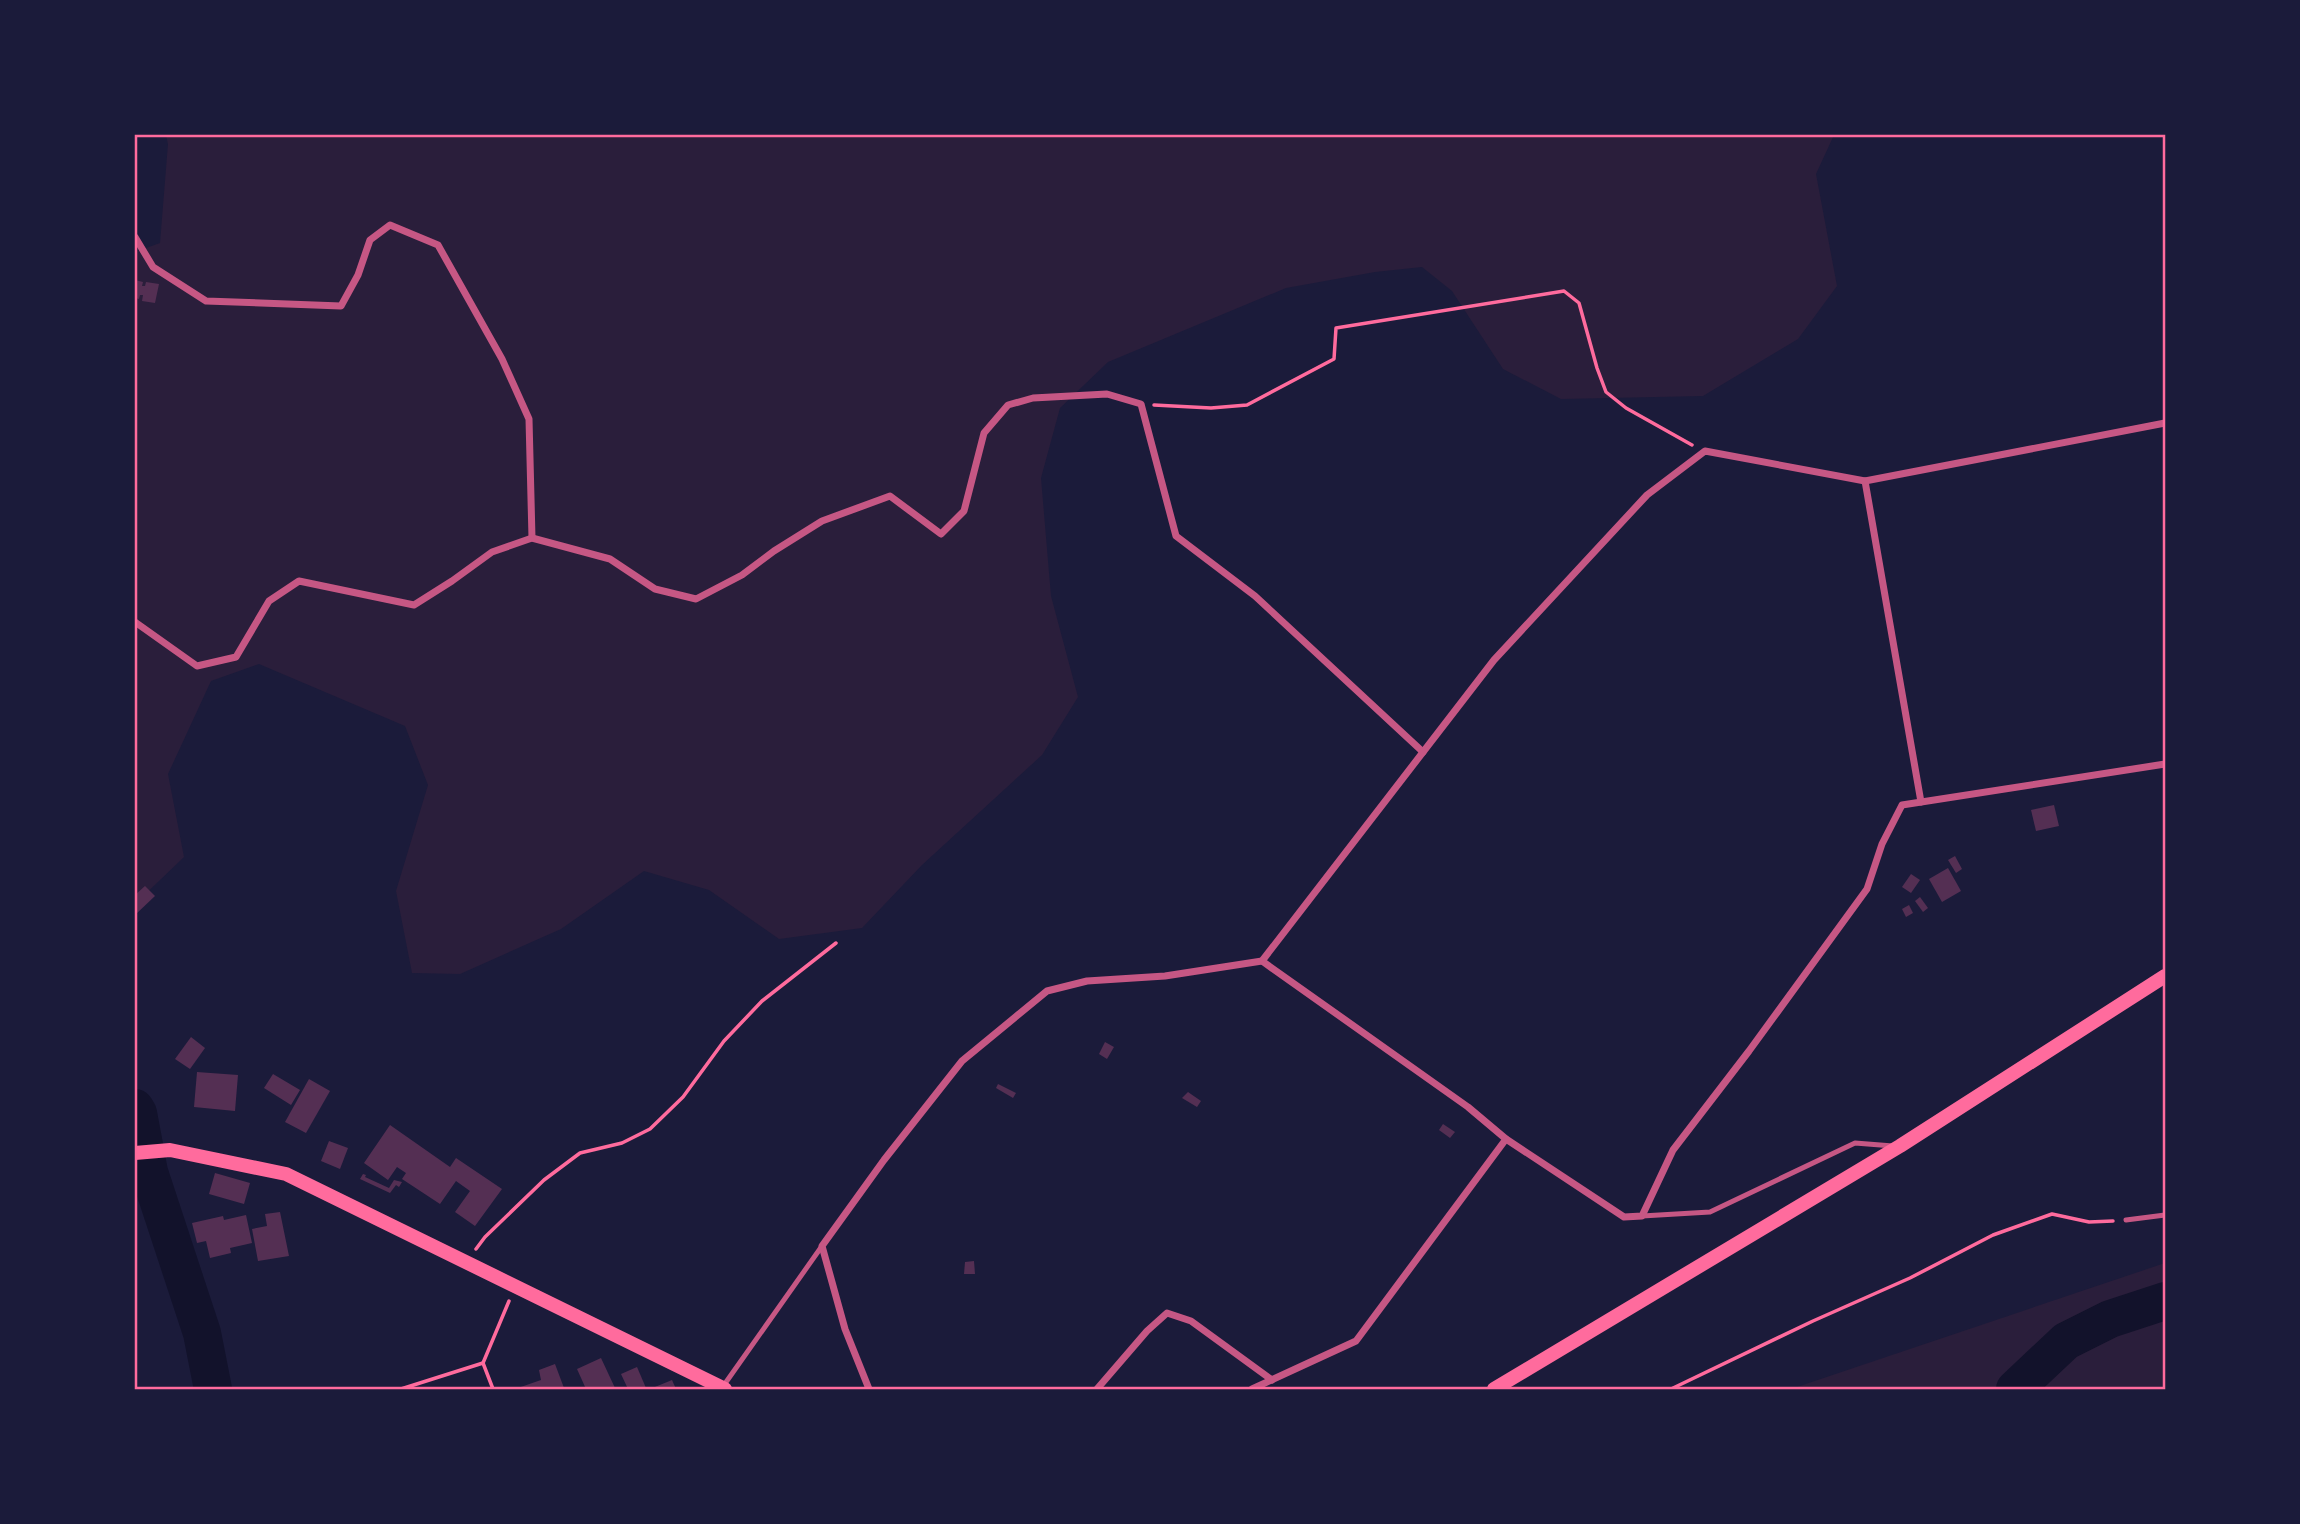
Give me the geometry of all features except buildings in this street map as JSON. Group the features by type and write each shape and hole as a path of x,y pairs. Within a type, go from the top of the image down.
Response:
{"main road":[{"path":"1494,1389 1900,1146 2165,976"},
{"path":"135,1153 170,1150 286,1174 724,1389"}],"street":[{"path":"135,237 153,267 206,301 341,306 358,275 370,240 390,225 438,245 502,359 529,419 532,538"},
{"path":"135,622 197,666 236,656 269,601 299,581 414,605 492,552 532,538 610,559 655,589 696,599 742,575 822,521 890,496 942,534 964,511 984,433 1008,405 1033,398 1107,394 1141,404 1176,536 1255,596 1423,752"},
{"path":"869,1389 845,1329 822,1246 884,1160 962,1061 1047,991 1087,981 1165,976 1262,961 1494,660 1647,495 1705,451 1865,481 2165,423"},
{"path":"1865,481 1922,802"},
{"path":"1262,961 1468,1107 1506,1139 1624,1217 1642,1216 1674,1150 1867,889 1882,844 1902,805 2165,764"},
{"path":"1252,1389 1356,1342 1506,1139"},
{"path":"1097,1389 1147,1331 1167,1313 1191,1321 1272,1380"}],"lane":[{"path":"1642,1216 1710,1212 1855,1143 1900,1146"},
{"path":"2126,1220 2165,1216"},
{"path":"724,1389 822,1246"}],"path":[{"path":"1141,404 1211,408 1247,405 1334,359 1336,328 1564,291 1578,303 1606,392 1626,408 1705,451"},
{"path":"466,1262 485,1237 544,1180 580,1153 622,1143 650,1129 683,1097 724,1041 762,1001 836,943"},
{"path":"1671,1389 1812,1321 1910,1278 1993,1236 2052,1214 2089,1222 2126,1220"},
{"path":"493,1389 483,1363 516,1287"},
{"path":"401,1389 483,1363"}],"shaded area":[{"path":"166,135 1834,135 1816,174 1837,286 1798,339 1703,396 1561,399 1503,369 1452,291 1422,267 1375,272 1286,288 1108,362 1060,408 1041,478 1051,596 1078,697 1042,755 922,865 862,928 779,939 709,890 644,871 561,929 460,974 412,973 396,891 428,785 405,726 259,664 211,681 168,774 184,857 135,904 135,252 160,243 168,144"},
{"path":"2165,1263 2165,1389 1791,1389"}],"waterway":[{"path":"135,1108 149,1172 202,1333 213,1389"},
{"path":"2015,1389 2066,1341 2110,1319 2165,1301"}]}
